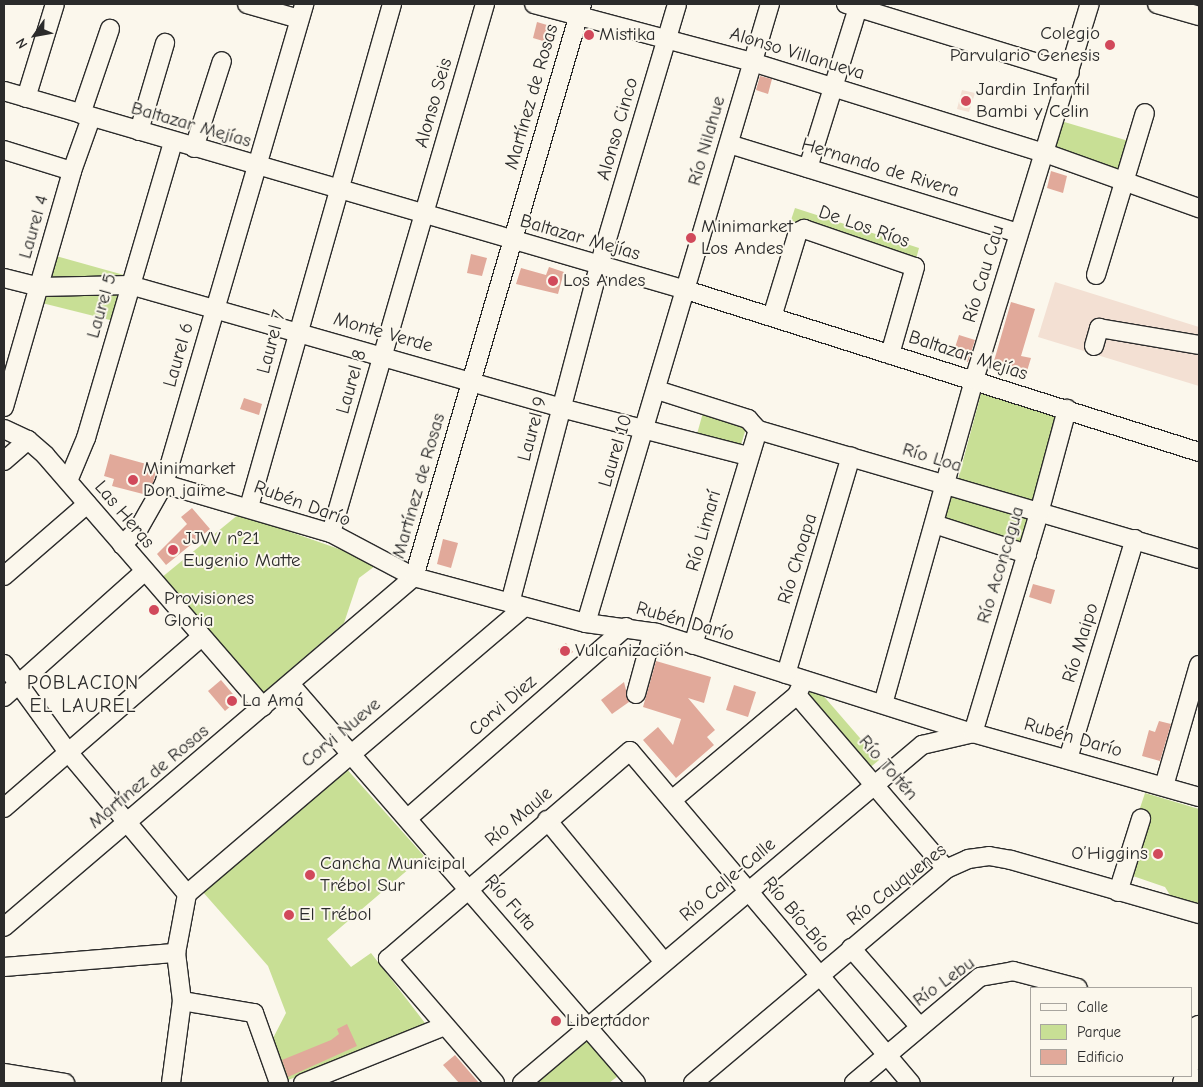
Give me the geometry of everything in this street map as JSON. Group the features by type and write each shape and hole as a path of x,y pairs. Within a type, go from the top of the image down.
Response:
{"highway":[{"path":"1193,1054 1199,1028"}],"street":[{"path":"26,98 55,4"},
{"path":"247,4 301,12"},
{"name":"Laurel 7","path":"249,506 297,330 392,4"},
{"name":"Alonso Seis","path":"424,215 485,4"},
{"name":"Alonso Villanueva","path":"534,4 580,10 667,38 752,62 1045,153 1199,208"},
{"name":"Alonso Cinco","path":"599,266 677,4"},
{"name":"Río Nilahue","path":"686,290 770,4"},
{"name":"Río Cau Cau","path":"884,704 974,380 1090,4"},
{"path":"1157,4 1199,16"},
{"path":"808,168 833,87 852,6 1070,73"},
{"name":"Martínez de Rosas","path":"4,927 414,577 580,10"},
{"name":"Laurel 6","path":"122,545 139,528 164,484 301,12"},
{"name":"Laurel 4","path":"4,407 72,171 110,29"},
{"path":"139,131 165,42"},
{"path":"194,148 222,61"},
{"name":"Baltazar Mejías","path":"4,91 512,241 686,290 1199,452"},
{"path":"1096,275 1145,113"},
{"name":"Laurel 5","path":"68,481 86,438 173,142"},
{"name":"Hernando de Rivera","path":"729,144 1018,233"},
{"path":"4,150 72,171"},
{"name":"Laurel 8","path":"331,533 424,215"},
{"name":"De Los Ríos","path":"772,317 798,232 804,229 915,268 890,354"},
{"name":"Laurel 9","path":"517,605 561,408 599,266"},
{"name":"Monte Verde","path":"4,278 39,287 130,285 382,354 561,408 748,456"},
{"name":"Laurel 10","path":"586,623 686,290"},
{"path":"1094,346 1099,328 1199,345"},
{"name":"Río Loa","path":"657,390 748,419 758,430 1199,558"},
{"name":"Río Aconcagua","path":"973,733 1039,513 1067,409"},
{"name":"Las Heras","path":"4,429 28,440 68,481 200,638 263,707"},
{"name":"Río Limarí","path":"693,645 748,456 758,430"},
{"path":"4,461 28,440"},
{"name":"Río Choapa","path":"786,674 851,456"},
{"name":"Rubén Darío","path":"164,484 249,506 331,533 414,577 586,623 653,632 973,733 1197,795"},
{"path":"4,576 87,504"},
{"path":"934,524 1026,554"},
{"name":"Río Maipo","path":"1068,759 1135,539"},
{"path":"4,696 144,572"},
{"name":"Corvi Nueve","path":"187,894 352,752 517,605"},
{"name":"Corvi Diez","path":"408,818 626,627"},
{"path":"636,694 653,632"},
{"path":"4,808 200,638"},
{"path":"4,664 68,752 187,894 176,953 182,1001 171,1083"},
{"path":"1164,786 1199,665"},
{"path":"672,800 797,695 805,679"},
{"name":"Río Futa","path":"290,684 352,752 587,1026 627,1080"},
{"name":"Río Toltén","path":"797,695 946,869"},
{"name":"Río Calle-Calle","path":"522,1083 922,744 973,733"},
{"name":"Río Bío-Bío","path":"630,751 911,1083"},
{"name":"Río Maule","path":"445,1026 388,959 390,954 630,751"},
{"path":"1118,892 1141,819"},
{"path":"547,820 664,962"},
{"name":"Río Cauquenes","path":"693,1083 946,869 968,859 1000,857 1199,914"},
{"name":"Río Bío-Bío","path":"851,948 919,1026"},
{"path":"4,967 176,953"},
{"name":"Río Lebu","path":"854,1083 919,1026 980,977 997,972 1021,972 1074,987"},
{"path":"182,1001 254,1012 279,1083"},
{"path":"303,1083 445,1026 495,1083"},
{"path":"4,1073 65,1083"}],"shaded area":[{"name":"Jardin Infantil Bambi y Celin","path":"962,90 975,93 969,112 957,109"},
{"path":"1055,282 1199,327 1199,386 1038,337"}],"green space":[{"path":"1061,121 1132,142 1121,175 1053,149"},
{"path":"795,208 919,248 915,263 790,223"},
{"path":"56,256 124,275 121,280 49,283"},
{"path":"45,292 122,292 114,321 38,302"},
{"path":"982,390 1064,412 1034,506 957,483"},
{"path":"704,409 747,425 740,448 697,434"},
{"path":"951,491 1033,516 1022,555 939,529"},
{"path":"239,514 379,563 359,578 344,623 263,693 161,578"},
{"path":"814,685 879,760 866,771 801,697"},
{"name":"El Trébol","path":"345,767 424,856 327,939 351,967 371,953 425,1023 377,1047 288,1080 283,1079 270,1044 286,1013 268,966 202,891"},
{"path":"1145,793 1199,809 1199,911 1175,903 1165,887 1130,875 1138,814"},
{"path":"589,1033 622,1073 609,1083 533,1083"}],"building":[{"path":"537,22 557,28 553,44 533,38"},
{"path":"760,76 772,79 768,94 756,90"},
{"path":"1051,171 1067,176 1063,193 1047,188"},
{"path":"471,254 487,258 482,276 467,273"},
{"path":"549,267 564,272 558,294 516,284 521,268 546,275"},
{"path":"1011,302 1035,309 1021,356 1031,358 1027,371 994,361"},
{"path":"959,335 975,340 968,362 952,357"},
{"path":"244,398 262,404 259,415 240,409"},
{"path":"110,454 157,467 153,483 149,488 145,487 143,494 112,486 114,479 104,476"},
{"path":"192,508 210,529 166,565 157,554 187,524 181,517"},
{"path":"443,539 458,543 451,568 437,564"},
{"path":"1033,584 1055,590 1051,604 1029,597"},
{"name":"Vulcanización","path":"566,643 573,652 565,658 558,649"},
{"path":"656,661 711,677 704,703 688,698 715,730 707,737 714,745 676,778 643,740 658,727 673,745 681,719 643,707"},
{"path":"221,680 238,700 225,711 208,691"},
{"path":"624,682 629,702 612,714 601,700"},
{"path":"734,685 756,692 748,717 726,710"},
{"path":"1159,721 1171,724 1160,761 1142,756 1149,730 1155,732"},
{"path":"347,1024 357,1046 288,1077 282,1060 331,1040 339,1034 337,1029"},
{"path":"455,1055 479,1083 459,1083 443,1065"}],"place":[{"name":"Mistika","path":"589,35"},
{"name":"Colegio Parvulario Genesis","path":"1110,45"},
{"name":"Jardin Infantil Bambi y Celin","path":"966,101"},
{"name":"Minimarket Los Andes","path":"691,238"},
{"name":"Los Andes","path":"553,281"},
{"name":"Minimarket Don jaime","path":"133,480"},
{"name":"JJVV n°21 Eugenio Matte","path":"173,550"},
{"name":"Provisiones Gloria","path":"154,610"},
{"name":"Vulcanización","path":"565,651"},
{"name":"La Amá","path":"232,701"},
{"name":"O’Higgins","path":"1158,854"},
{"name":"Cancha Municipal Trébol Sur","path":"310,875"},
{"name":"El Trébol","path":"289,915"},
{"name":"Libertador","path":"556,1021"}],"district":[{"name":"POBLACION EL LAUREL","path":"83,694"}]}
